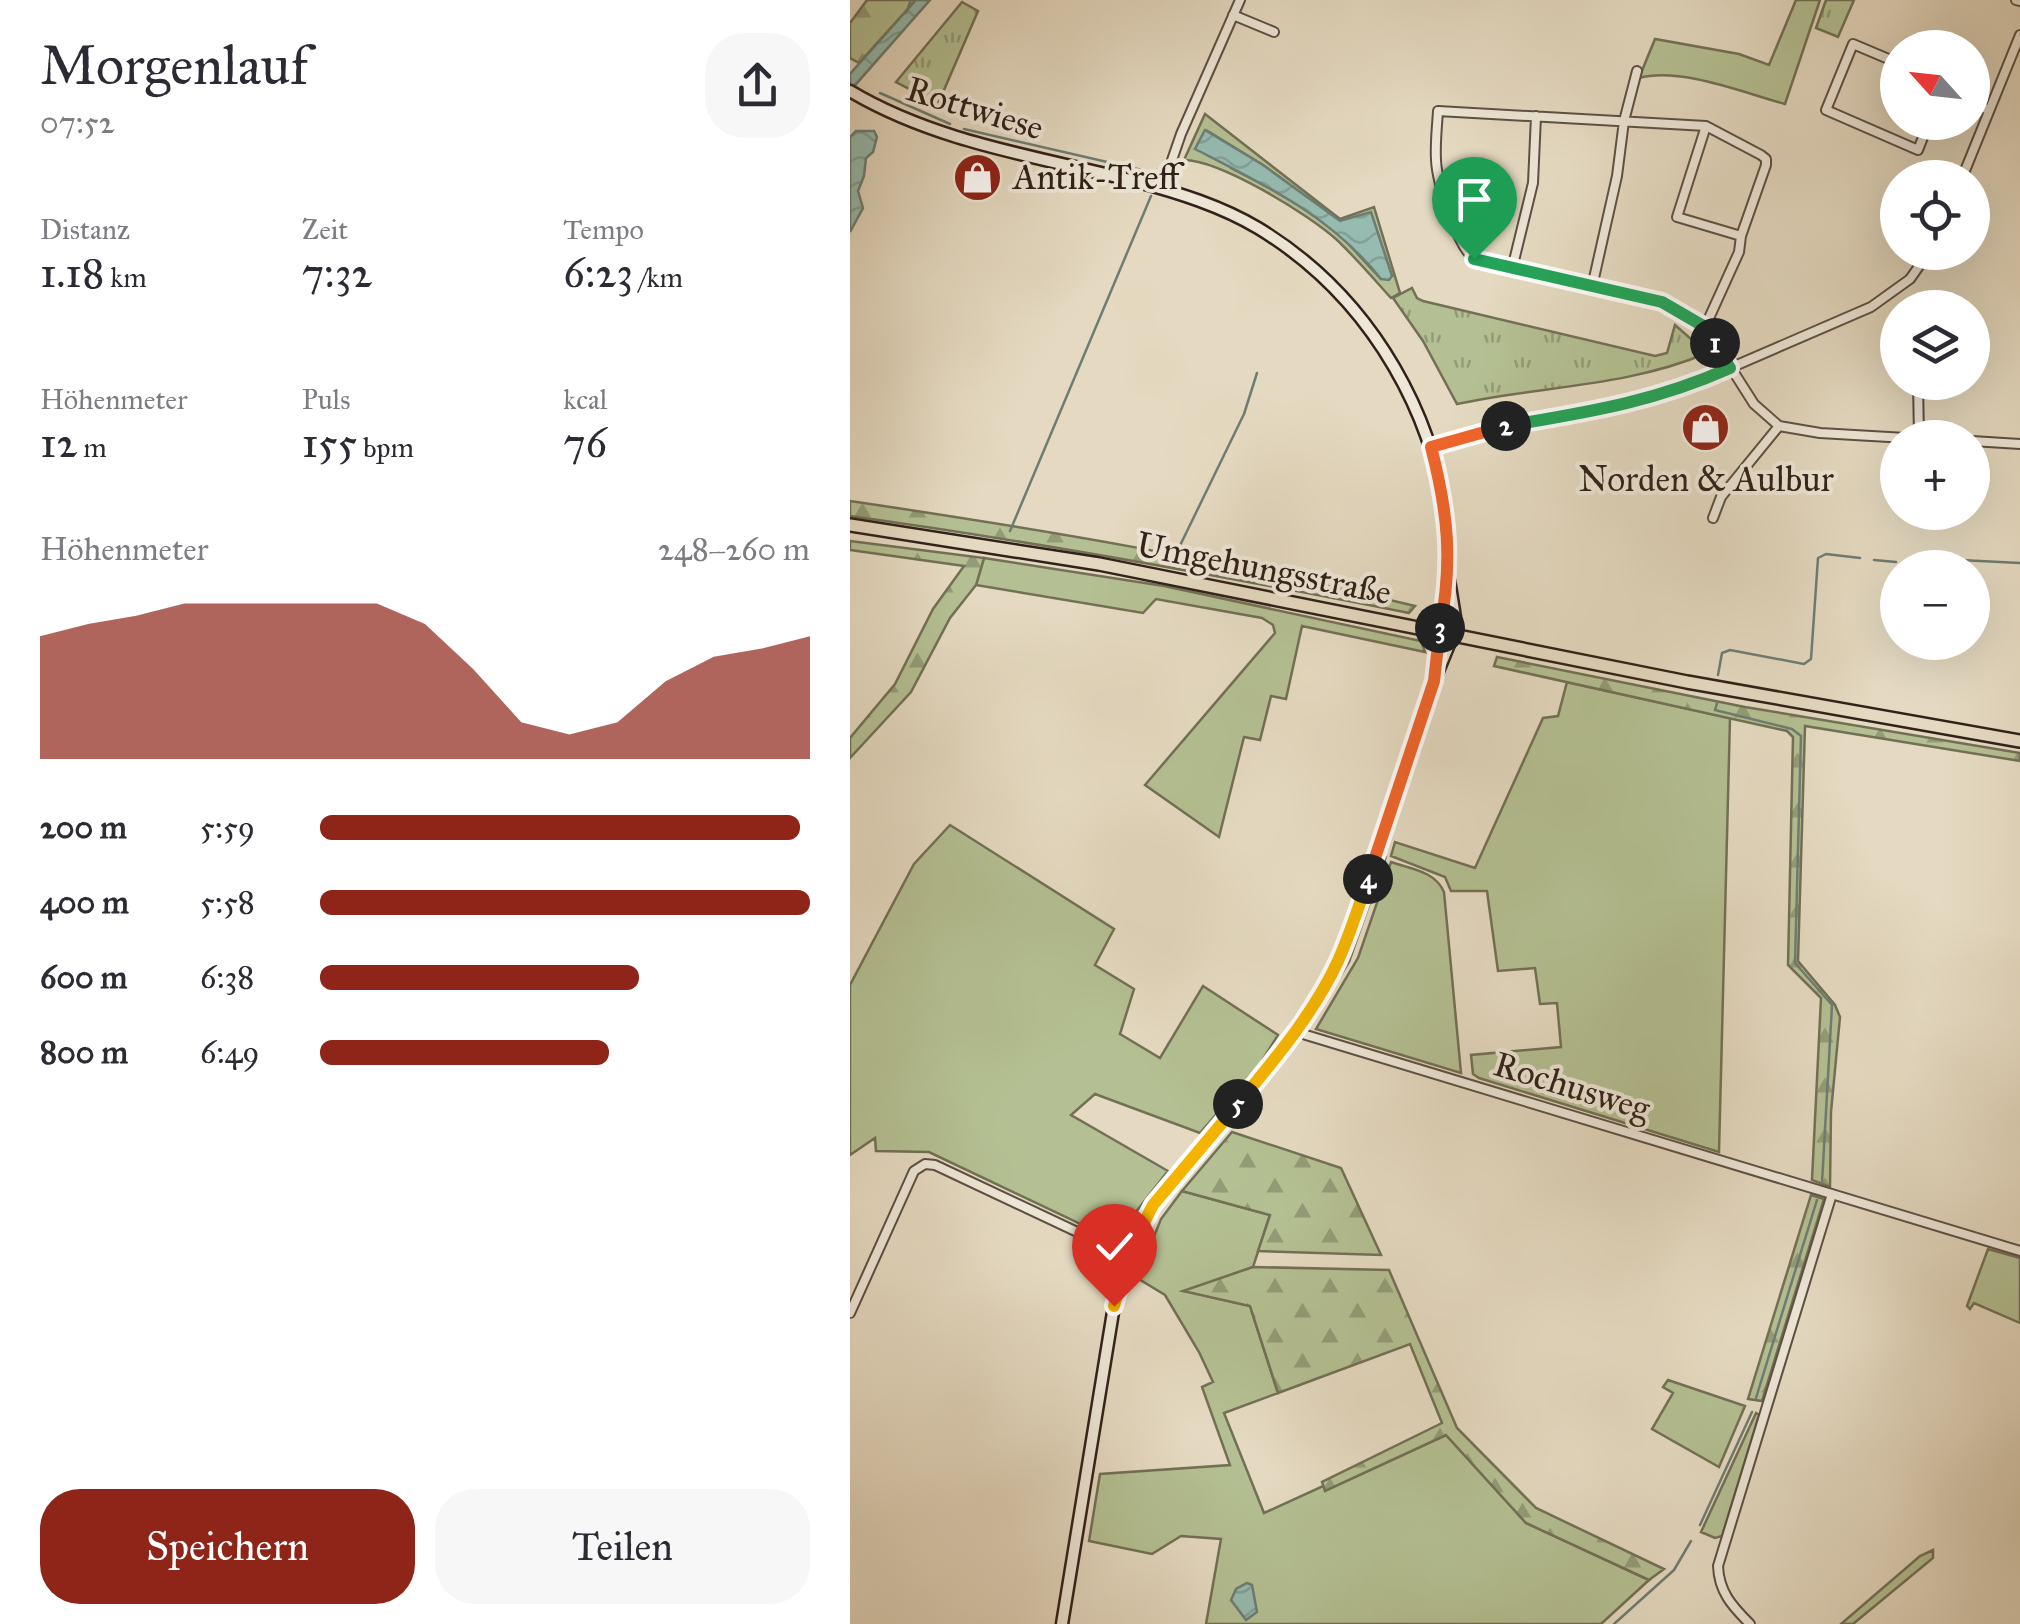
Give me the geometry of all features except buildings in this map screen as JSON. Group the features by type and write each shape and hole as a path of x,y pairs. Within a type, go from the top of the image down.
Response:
{"main road":[{"name":"Rottwiese","path":"854,93 933,131 1206,203 1256,227 1322,275 1364,321 1386,353 1431,447 1444,500 1455,617 1453,636"},
{"name":"Umgehungsstraße","path":"850,525 1100,564 1702,685 2020,741"},
{"name":"Rottwiese","path":"1434,681 1449,580"},
{"path":"1062,1624 1114,1306 1129,1252 1169,1183 1257,1081 1325,985 1348,936 1434,681 1453,636"}],"street":[{"path":"1162,189 1181,134 1240,0"},
{"path":"1233,16 1274,32"},
{"path":"1990,108 2020,34"},
{"path":"1880,55 1853,44 1826,110 1880,133"},
{"path":"1592,286 1637,71"},
{"path":"1705,327 1739,252 1766,159 1706,126 1438,111 1436,162 1462,247 1474,259 1662,302 1705,327 1758,409 1779,426 1820,434 1880,437"},
{"path":"1512,269 1533,183 1536,116"},
{"path":"1706,126 1677,216 1741,236"},
{"path":"1895,140 1918,150 1922,140"},
{"path":"1431,447 1500,427 1627,405 1686,387 1871,307 1916,270"},
{"path":"1713,518 1721,497 1779,426"},
{"path":"1990,442 2020,444"},
{"name":"Rochusweg","path":"1296,1029 2020,1251"},
{"path":"850,1313 914,1172 924,1164 935,1165 1107,1246 1129,1252"},
{"path":"1750,1624 1726,1598 1718,1566 1832,1194"}],"green space":[{"path":"867,0 916,0 859,63 850,58 850,23"},
{"path":"1796,0 1820,0 1785,104 1693,78 1639,78 1655,39 1739,54 1769,65"},
{"path":"1826,0 1854,0 1838,37 1816,28"},
{"path":"962,2 978,11 938,104 896,82"},
{"path":"1205,114 1340,219 1374,207 1400,293 1391,298 1337,240 1286,204 1219,169 1184,160","holes":["1206,130 1263,165 1340,221 1371,213 1392,276 1381,279 1339,234 1304,206 1231,168"]},
{"path":"1412,288 1423,301 1655,356 1667,353 1675,325 1707,353 1646,373 1457,404 1423,341 1393,298"},
{"path":"850,501 1134,547 1415,606 1409,613 1130,560 850,516"},
{"path":"850,541 984,558 976,585 950,618 911,692 850,758 850,738 895,684 933,609 964,566 850,550"},
{"path":"984,558 1164,586 1421,641 1425,652 1302,626 1286,699 1271,696 1260,740 1244,737 1219,837 1145,785 1275,633 1273,625 1262,618 1156,599 1143,613 976,585"},
{"path":"1497,657 1745,707 2020,753 2020,761 1805,726 1798,961 1835,1005 1840,1017 1831,1112 1830,1187 1812,1180 1821,998 1788,965 1793,737 1787,731 1494,666"},
{"path":"1567,682 1730,718 1719,1152 1473,1074 1471,1055 1561,1047 1557,1003 1540,1004 1535,968 1498,971 1487,891 1451,891 1445,877 1391,856 1395,842 1475,868 1543,718 1558,716"},
{"path":"950,825 1114,929 1095,965 1134,989 1120,1034 1160,1058 1203,986 1278,1035 1260,1064 1200,1133 1095,1094 1071,1115 1168,1171 1114,1240 929,1152 876,1151 875,1138 850,1155 850,985 914,864"},
{"path":"1385,859 1349,962 1308,1028 1307,1022 1343,962 1379,863"},
{"path":"1391,862 1429,875 1444,892 1461,1073 1316,1029 1358,958"},
{"path":"1232,1132 1341,1168 1381,1255 1258,1251 1270,1215 1182,1191"},
{"path":"1182,1191 1270,1215 1253,1267 1185,1291 1250,1306 1278,1393 1224,1413 1264,1513 1323,1486 1326,1490 1446,1435 1526,1523 1649,1580 1601,1624 1206,1624 1221,1539 1181,1536 1152,1554 1089,1541 1100,1474 1230,1465 1202,1387 1213,1382 1199,1352 1165,1295 1137,1278 1161,1219"},
{"path":"1811,1195 1824,1199 1762,1401 1748,1399"},
{"path":"1988,1249 2020,1258 2020,1323 1974,1303 1970,1309 1967,1306"},
{"path":"1253,1267 1389,1270 1457,1428 1536,1508 1664,1569 1649,1580 1526,1523 1446,1435 1325,1491 1322,1482 1442,1423 1410,1344 1278,1393 1250,1306 1183,1291"},
{"path":"1668,1380 1745,1406 1719,1467 1652,1429 1673,1393 1663,1387"},
{"path":"1756,1413 1759,1415 1722,1536 1715,1538 1701,1532"},
{"path":"1933,1550 1933,1558 1853,1624 1841,1624 1920,1556"}],"water":[{"path":"916,0 930,0 850,91 850,74"},
{"path":"1205,130 1263,165 1340,221 1371,212 1392,276 1389,280 1381,279 1341,237 1296,204 1195,149"},
{"path":"856,131 874,131 877,137 873,152 866,158 858,191 863,208 850,232 850,137"},
{"path":"1247,1583 1252,1585 1257,1612 1246,1620 1231,1600 1236,1589"}],"waterway":[{"path":"906,13 911,0"},
{"path":"880,93 950,124"},
{"path":"964,129 1142,170"},
{"path":"1010,531 1151,196"},
{"path":"1172,562 1244,414 1257,373"},
{"path":"1718,675 1722,653 1730,650 1804,664 1811,659 1818,558 1826,554 1860,558"},
{"path":"1874,560 1880,561"},
{"path":"1990,562 2020,563"},
{"path":"1717,703 1715,710 1792,729 1801,736 1795,963 1832,1005 1822,1183"},
{"path":"1756,1398 1817,1200"},
{"path":"1700,1525 1752,1412"},
{"path":"1614,1624 1674,1570 1691,1541"}],"place":[{"name":"Antik-Treff","path":"978,177"},
{"name":"Norden & Aulbur","path":"1706,427"}],"route":[{"path":"1114,1306 1129,1252 1153,1205 1296,1029 1325,985 1353,923 1434,681 1449,558 1444,500 1431,447 1500,427 1662,396 1730,368 1705,327 1662,302 1474,259"}]}
